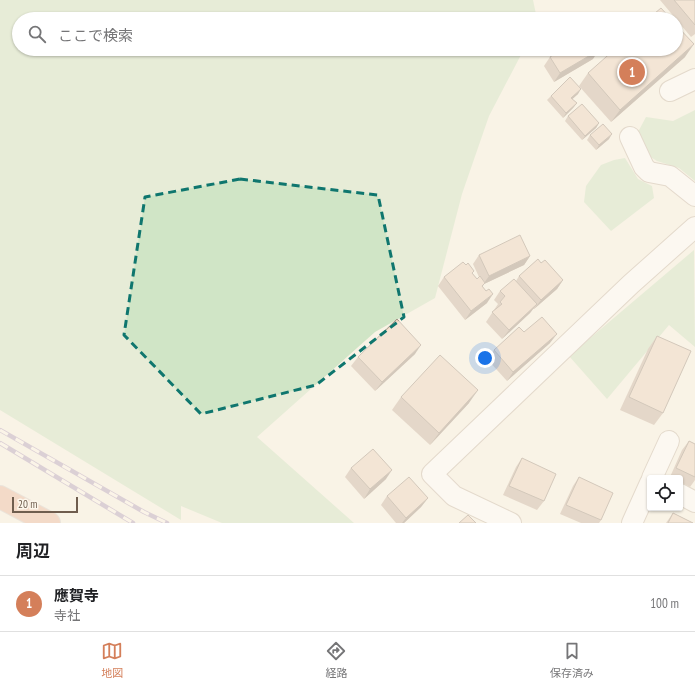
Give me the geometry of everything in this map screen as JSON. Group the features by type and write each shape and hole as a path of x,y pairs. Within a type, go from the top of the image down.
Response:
{"highway":[{"path":"0,497 49,523"}],"street":[{"path":"670,91 695,79"},
{"path":"630,137 644,168 649,172 670,176 695,196"},
{"path":"511,523 454,496 432,474 631,284 695,227"},
{"path":"653,475 669,441"},
{"path":"632,523 647,490"},
{"path":"683,496 695,502"}],"highlighted area":[{"path":"240,179 378,195 404,317 316,385 201,414 124,335 145,197"}],"green space":[{"path":"0,0 533,0 536,12 12,12 12,56 520,56 489,116 462,194 435,298 375,332 257,437 354,523 222,523 181,506 181,520 0,410"},
{"path":"695,110 695,181 679,168 657,161 649,156 638,132 646,117 673,121"},
{"path":"625,158 638,179 652,186 654,198 611,231 584,202 586,186 601,165"},
{"path":"694,250 695,347 669,325 607,399 569,356"}],"building":[{"path":"674,0 695,0 695,25"},
{"path":"661,8 665,12 656,12"},
{"path":"683,32 694,44 683,54"},
{"path":"552,56 589,56 560,73 550,57"},
{"path":"607,56 681,56 620,110 588,73"},
{"path":"570,77 581,89 571,98 577,103 566,113 551,96"},
{"path":"582,104 599,123 585,136 568,116"},
{"path":"603,124 612,134 599,145 590,135"},
{"path":"520,235 530,256 489,276 479,255"},
{"path":"538,259 541,263 545,260 563,280 541,300 519,276"},
{"path":"463,262 466,265 468,263 474,271 472,273 477,279 480,276 485,283 482,286 486,291 489,289 493,294 471,311 444,277"},
{"path":"514,279 537,304 509,330 492,312 502,304 500,302 505,296 500,291"},
{"path":"542,317 557,334 513,372 494,350 519,327 524,332"},
{"path":"397,319 421,345 382,382 358,357"},
{"path":"657,336 691,351 663,413 629,397"},
{"path":"440,355 478,390 439,433 401,397"},
{"path":"689,441 695,444 695,477 676,468"},
{"path":"373,449 392,470 370,489 351,468"},
{"path":"522,458 556,474 544,501 509,486"},
{"path":"409,477 428,498 406,518 387,496"},
{"path":"579,477 613,493 601,520 566,505"},
{"path":"673,513 693,523 668,523"},
{"path":"468,515 476,523 459,523"}],"railway":[{"path":"0,430 144,512 167,523"},
{"path":"0,443 133,523"}],"place":[{"name":"應賀寺","path":"632,72"}]}
